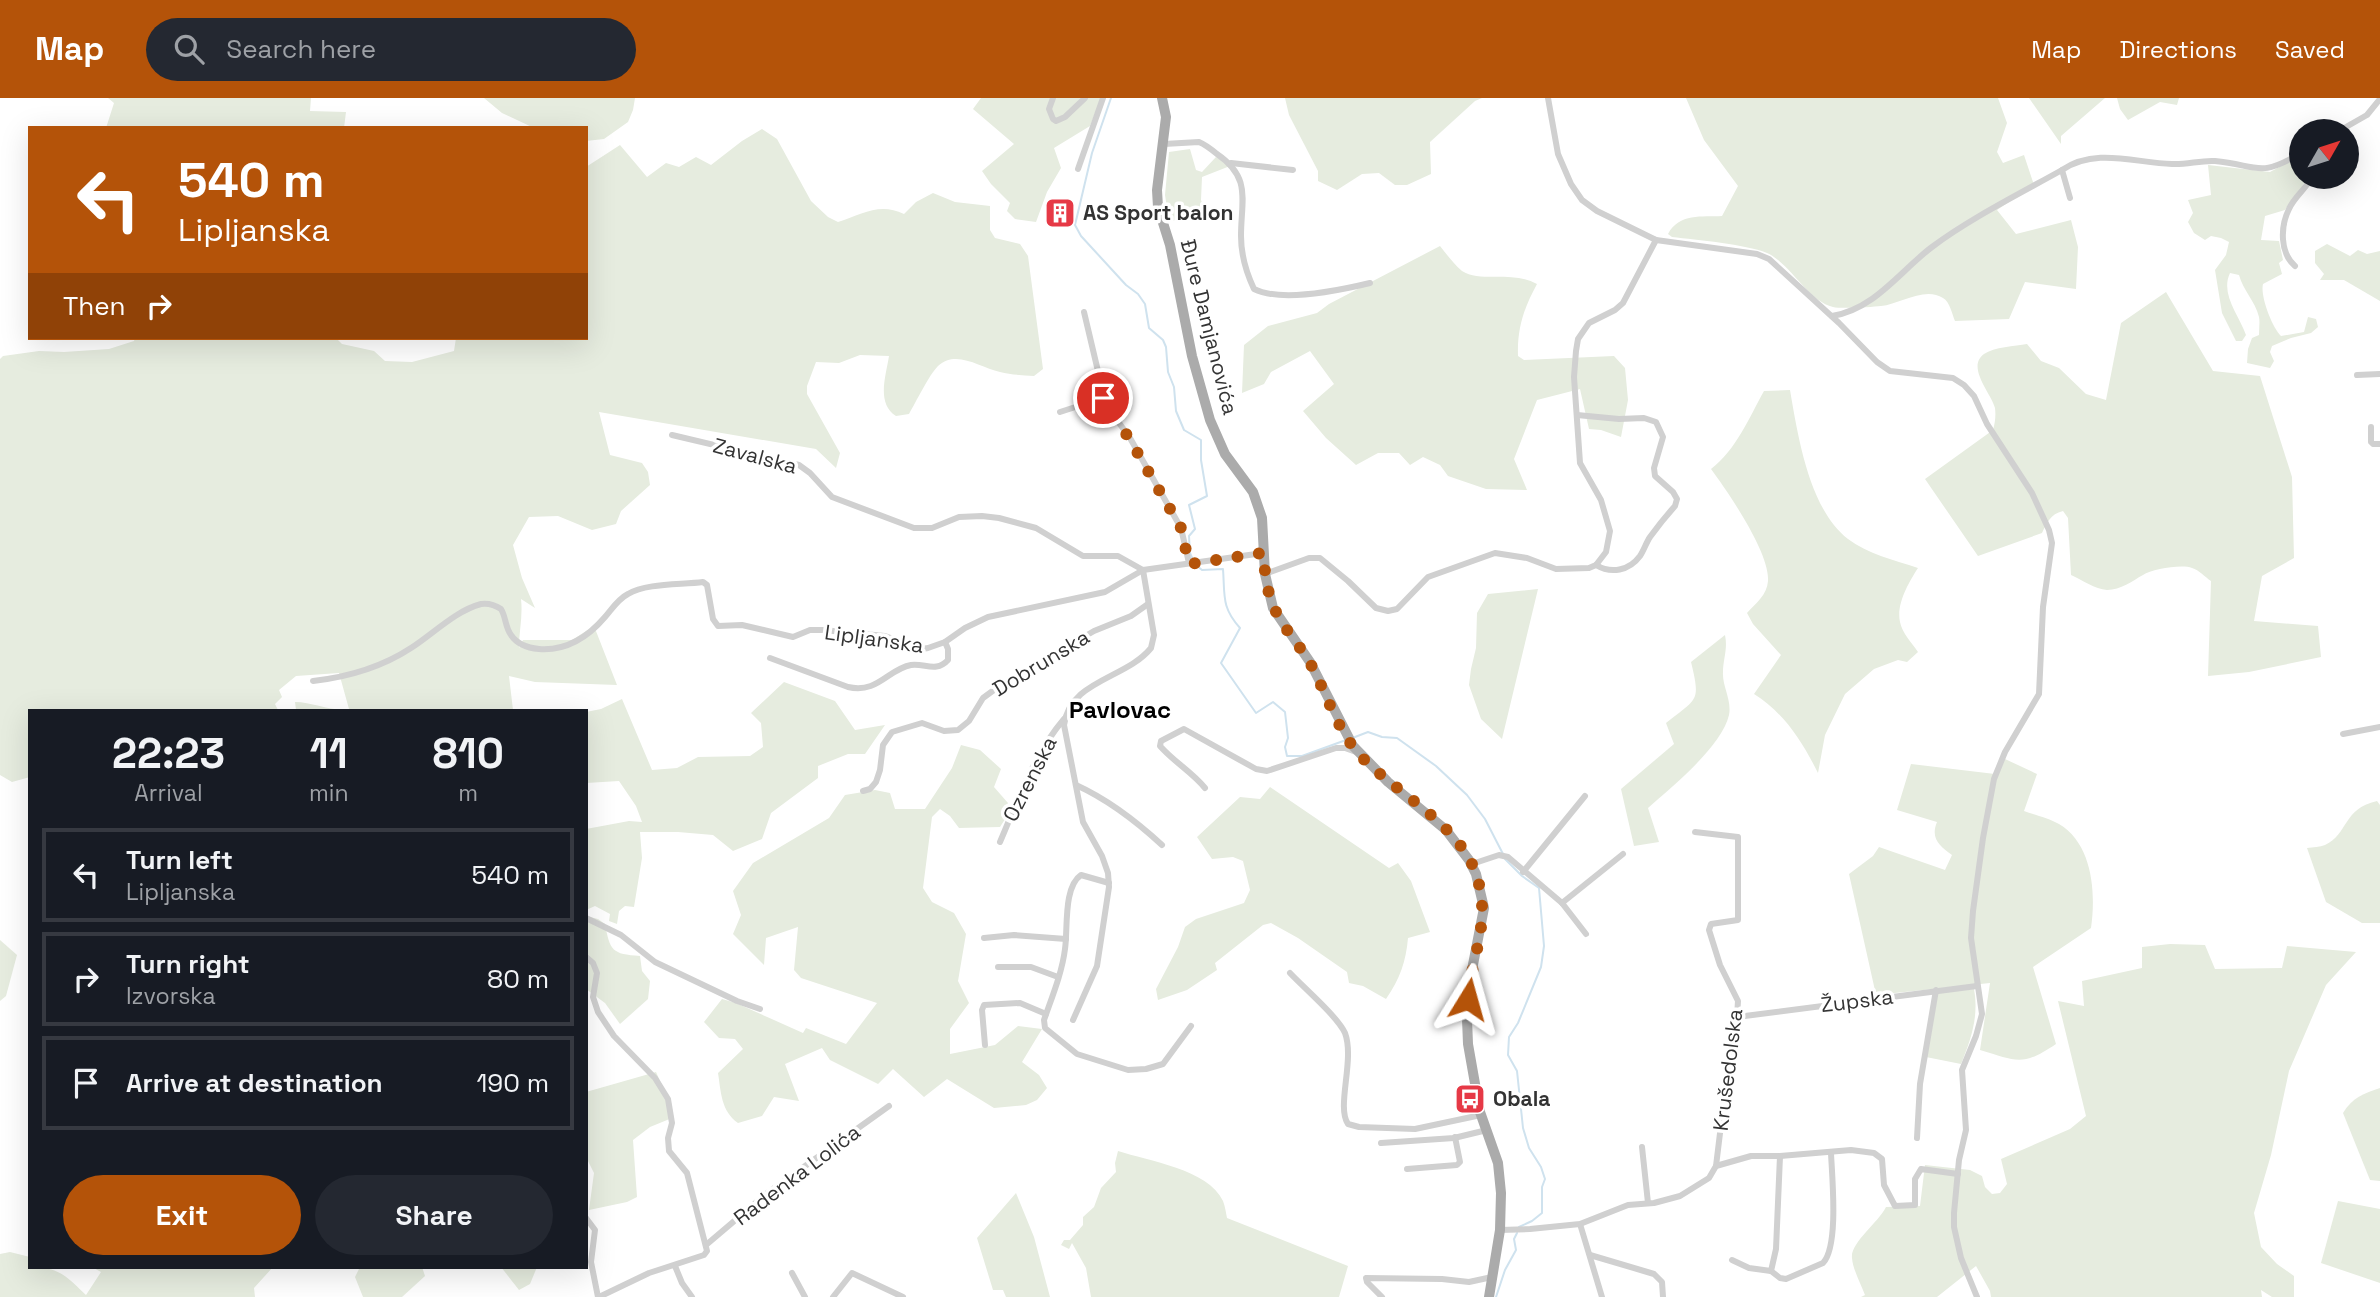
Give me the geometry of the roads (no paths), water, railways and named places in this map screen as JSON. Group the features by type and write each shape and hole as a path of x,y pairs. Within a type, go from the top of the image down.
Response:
{"main road":[{"name":"Đure Damjanovića","path":"1162,98 1166,117 1158,177 1158,207 1170,245 1192,356 1216,437 1253,492 1262,518 1265,574 1273,608 1310,662 1355,749 1388,782 1446,830 1472,864 1484,908 1470,980 1466,1019 1470,1059 1481,1115 1498,1163 1505,1230 1489,1297"}],"street":[{"path":"1053,98 1049,109 1056,121 1065,117 1085,98"},
{"path":"1077,169 1102,98"},
{"path":"1548,98 1558,154 1571,184 1597,211 1656,240 1757,254 1769,259 1832,316 1877,362 1891,370 1953,378 1965,385 2032,493 2049,530 2051,555 2043,607 2039,694 2018,729 1994,779 1983,838 1971,938 1982,1014 1962,1070 1966,1129 1958,1174 1954,1227 1961,1258 1977,1297"},
{"path":"2359,120 2367,115 2380,99"},
{"path":"1164,144 1199,142 1231,163 1238,174 1242,189 1241,236 1244,265 1254,289 1282,294 1315,292 1370,283"},
{"path":"1832,316 1844,314 1890,287 1932,247 2062,170 2090,159 2121,158 2169,164 2213,161 2260,170 2280,166 2289,160"},
{"path":"1231,163 1293,170"},
{"path":"2062,170 2070,198"},
{"path":"2295,267 2284,251 2284,230 2290,206 2305,189"},
{"path":"1265,574 1309,558 1320,558 1376,608 1388,611 1397,609 1428,577 1495,553 1527,558 1556,569 1589,568 1596,565 1606,552 1610,531 1601,499 1580,463 1574,377 1578,339 1590,323 1623,303 1656,240"},
{"path":"1084,312 1103,398 1181,528 1190,563"},
{"path":"2357,375 2380,374"},
{"path":"1060,412 1103,398"},
{"path":"1577,415 1619,419 1644,418 1656,422 1663,437 1654,468 1655,476 1677,499 1675,506 1644,546 1641,555 1633,562 1622,569 1607,572 1596,565"},
{"path":"2371,427 2371,442 2380,444"},
{"name":"Zavalska","path":"672,435 799,465 832,497 914,528 932,528 959,517 999,518 1035,528 1083,556 1118,556 1143,570"},
{"name":"Lipljanska","path":"313,681 348,676 393,658 455,618 483,604 491,604 501,609 515,640 529,648 559,648 578,642 600,623 619,600 640,589 703,582 707,585 713,619 718,626 742,625 793,637 810,630 884,636 922,649 945,642 988,617 1105,592 1143,570 1263,553"},
{"name":"Ozrenska","path":"1073,1020 1097,966 1109,883 1102,856 1084,827 1064,725 1065,717 1067,710 1082,692 1122,670 1152,648 1154,635 1143,570"},
{"name":"Dobrunska","path":"863,791 870,789 876,782 883,745 892,732 922,723 944,731 958,730 969,721 984,698 998,687 1094,631 1124,620 1149,604"},
{"name":"Lipljanska","path":"770,658 848,687 861,688 878,683 908,666 942,666 947,660 948,649 945,642"},
{"name":"Ozrenska","path":"1000,842 1030,771 1065,717"},
{"path":"2343,734 2380,727"},
{"path":"1205,788 1193,774 1168,756 1160,747 1161,741 1184,729 1256,769 1267,771 1336,748 1355,749"},
{"path":"1076,785 1098,795 1129,816 1162,845"},
{"path":"1523,872 1585,796"},
{"name":"Krušedolska","path":"1695,832 1738,837 1738,920 1711,924 1709,930 1720,965 1738,1001 1716,1166"},
{"path":"1562,903 1623,854"},
{"path":"1472,864 1502,855 1562,903 1586,934"},
{"path":"1109,883 1082,875 1077,878 1067,907 1065,950 1046,1014 1045,1028 1077,1054 1128,1070 1146,1069 1163,1063 1191,1026"},
{"path":"588,919 621,934 655,962 760,1009"},
{"path":"984,938 1014,935 1066,939"},
{"path":"588,959 597,973 593,997 598,1012 614,1037 655,1078 667,1099 672,1123 668,1138 669,1151 687,1173 706,1244"},
{"path":"998,967 1031,967 1058,977"},
{"path":"1290,973 1337,1022 1345,1035 1349,1068 1344,1114 1348,1124 1359,1127 1415,1129 1481,1115"},
{"name":"Župska","path":"1737,1017 1977,986"},
{"path":"1917,1138 1920,1084 1936,990"},
{"path":"985,1045 982,1010 984,1005 1020,1003 1046,1014"},
{"name":"Radenka Lolića","path":"675,1265 705,1255 706,1244 766,1194 889,1106"},
{"path":"1381,1143 1455,1137 1487,1129"},
{"path":"1407,1169 1457,1165 1460,1158 1455,1137"},
{"path":"1642,1147 1648,1203"},
{"path":"1505,1230 1580,1224 1628,1205 1680,1196 1709,1178 1716,1166 1751,1156 1851,1150 1879,1154 1882,1159 1884,1185 1895,1206 1915,1205 1915,1179 1921,1169 1958,1174"},
{"path":"1732,1260 1749,1268 1771,1271 1786,1279 1819,1266 1828,1258 1833,1222 1832,1153"},
{"path":"1771,1271 1776,1249 1780,1156"},
{"path":"588,1220 594,1230 591,1262 599,1297 630,1281 675,1265 682,1283 692,1297"},
{"path":"1580,1224 1602,1297"},
{"path":"1590,1255 1654,1274 1662,1282 1663,1297"},
{"path":"792,1273 805,1297"},
{"path":"833,1297 852,1273 904,1297"},
{"path":"1382,1297 1366,1278 1469,1282 1492,1276"}],"waterway":[{"path":"1111,98 1092,153 1075,225 1081,236 1145,304 1149,328 1163,340 1166,347 1176,411 1184,430 1201,440 1201,460 1207,496 1189,505 1195,529 1189,536 1193,560"},
{"path":"1196,565 1202,570 1223,569 1227,607 1240,628 1221,663 1256,713 1273,702 1285,712 1287,756 1302,756 1346,740"},
{"path":"1355,737 1368,732 1397,738 1436,766 1467,795 1485,819 1503,854"},
{"path":"1505,859 1539,888 1544,946 1541,967 1518,1023 1509,1037 1508,1055 1517,1071 1523,1128 1529,1148 1545,1179 1542,1187 1542,1213 1519,1227"},
{"path":"1496,1297 1505,1270 1516,1250 1514,1239 1517,1233"}],"place":[{"name":"AS Sport balon","path":"1060,213"},
{"name":"Obala","path":"1470,1099"}],"district":[{"name":"Pavlovac","path":"1120,710"}]}
